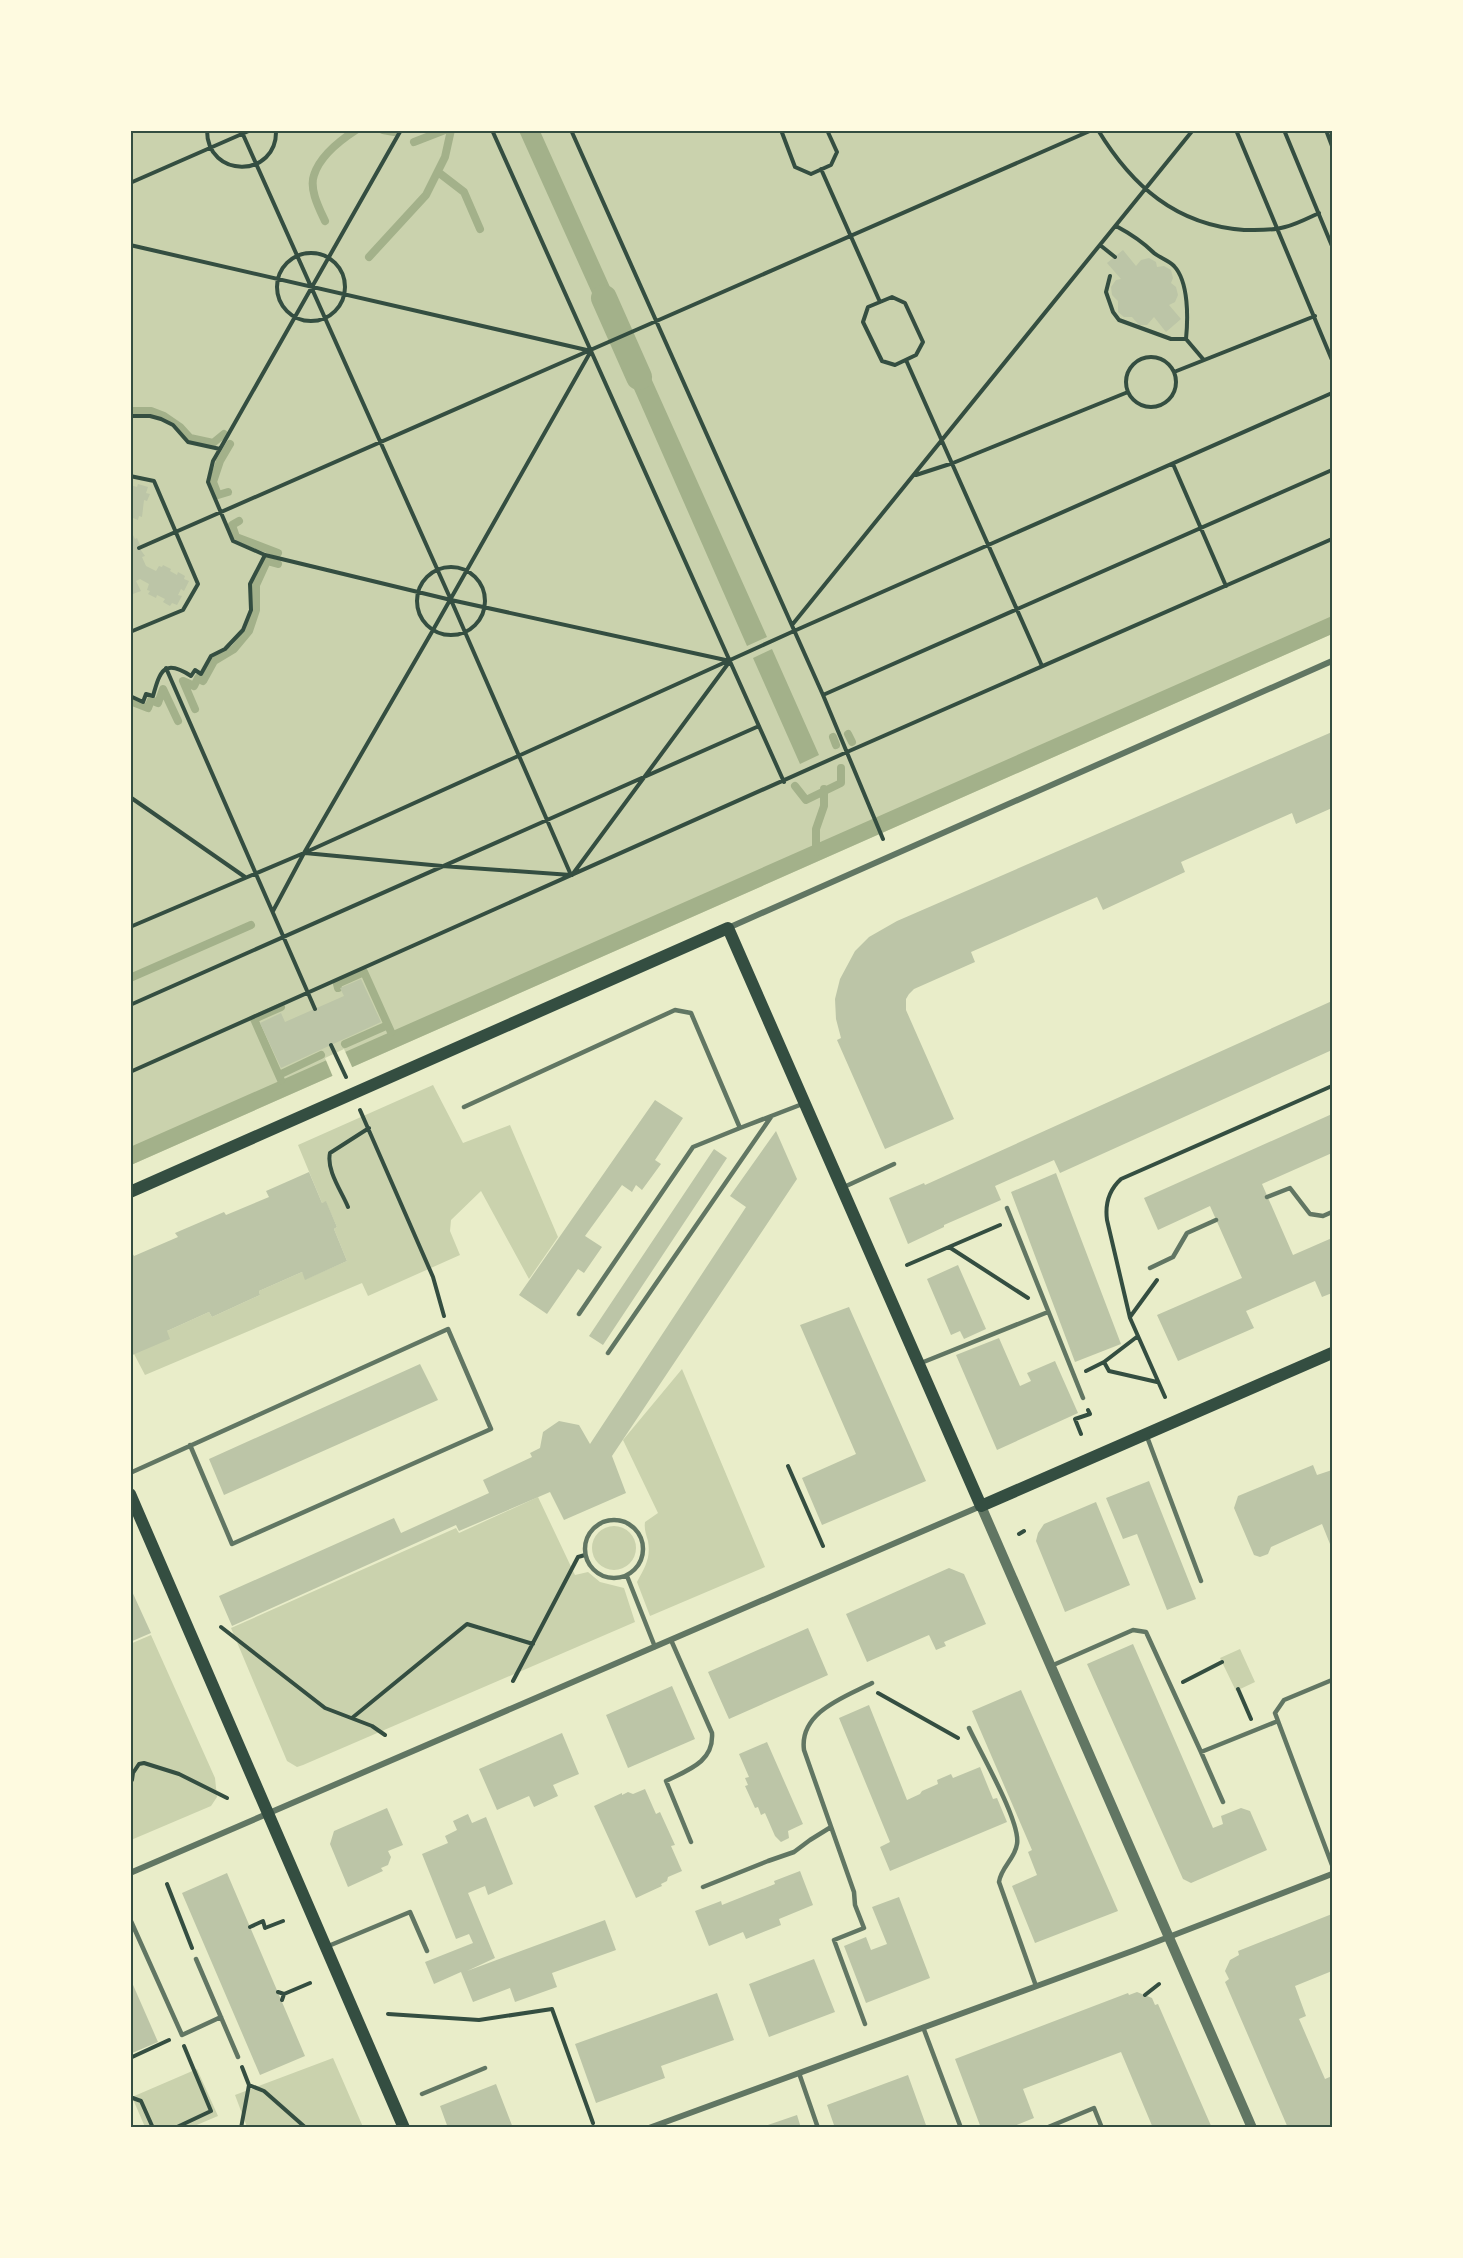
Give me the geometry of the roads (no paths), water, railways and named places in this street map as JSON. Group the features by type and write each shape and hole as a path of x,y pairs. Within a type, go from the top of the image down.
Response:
{"main road":[{"path":"130,1192 728,928 981,1506 1332,1353"},
{"path":"130,1494 404,2127"}],"street":[{"path":"728,928 1332,661"},
{"path":"130,1873 981,1506 1252,2127"},
{"path":"649,2127 1169,1937 1332,1874"}],"lane":[{"path":"464,1107 675,1010 691,1013 740,1128"},
{"path":"579,1314 693,1147 805,1103"},
{"path":"608,1353 771,1117"},
{"path":"842,1188 894,1164"},
{"path":"1268,1197 1290,1188 1310,1214 1323,1216 1332,1212"},
{"path":"1007,1208 1083,1398"},
{"path":"1150,1268 1173,1257 1187,1233 1216,1220"},
{"path":"919,1364 1048,1312"},
{"path":"130,1473 190,1445 448,1329 491,1429 232,1544 190,1445"},
{"path":"1146,1434 1201,1581"},
{"path":"612,1519 632,1524 639,1532 644,1551 636,1569 627,1576 610,1578 601,1576 594,1570 585,1555 588,1535 602,1521 612,1519"},
{"path":"627,1576 655,1647"},
{"path":"1051,1666 1132,1630 1146,1632 1223,1802"},
{"path":"671,1640 712,1733 711,1749 699,1765 666,1781 691,1842"},
{"path":"1332,1680 1284,1700 1275,1713 1332,1864"},
{"path":"865,2024 834,1940 864,1928 855,1905 855,1892 803,1742 810,1725 832,1702 872,1683"},
{"path":"1201,1752 1278,1720"},
{"path":"969,1728 1014,1821 1018,1839 1017,1847 1000,1875 999,1882 1036,1986"},
{"path":"704,1887 768,1860 794,1852 831,1827"},
{"path":"326,1947 410,1912 427,1951"},
{"path":"130,1919 182,2035 221,2017"},
{"path":"196,1959 238,2057"},
{"path":"923,2028 961,2127"},
{"path":"422,2094 485,2068"},
{"path":"799,2073 818,2127"},
{"path":"1046,2127 1094,2108 1102,2127"}],"waterway":[{"path":"325,221 314,192 314,175 325,155 356,130"},
{"path":"383,130 394,132"},
{"path":"414,142 445,130"},
{"path":"369,257 426,195 445,157 451,130"},
{"path":"438,172 464,192 480,229"},
{"path":"604,298 639,377"},
{"path":"130,411 151,411 164,416 180,427 190,438 213,443 224,434"},
{"path":"228,492 218,495 213,482 220,461 230,444"},
{"path":"239,521 232,525 236,537 278,553"},
{"path":"195,709 183,681 194,686 198,678 203,681 214,661 234,649 249,631 256,610 256,585 267,561 278,564"},
{"path":"130,701 148,708 151,700 158,703 163,689 178,721"},
{"path":"848,734 852,742"},
{"path":"833,737 836,745"},
{"path":"795,786 806,800 841,783 841,768"},
{"path":"816,852 816,829 824,806 824,789"},
{"path":"130,978 251,925"},
{"path":"338,988 337,984 364,972 391,1032"},
{"path":"281,1007 254,1019 281,1080"},
{"path":"345,1044 388,1025"},
{"path":"279,1075 321,1055"}]}
